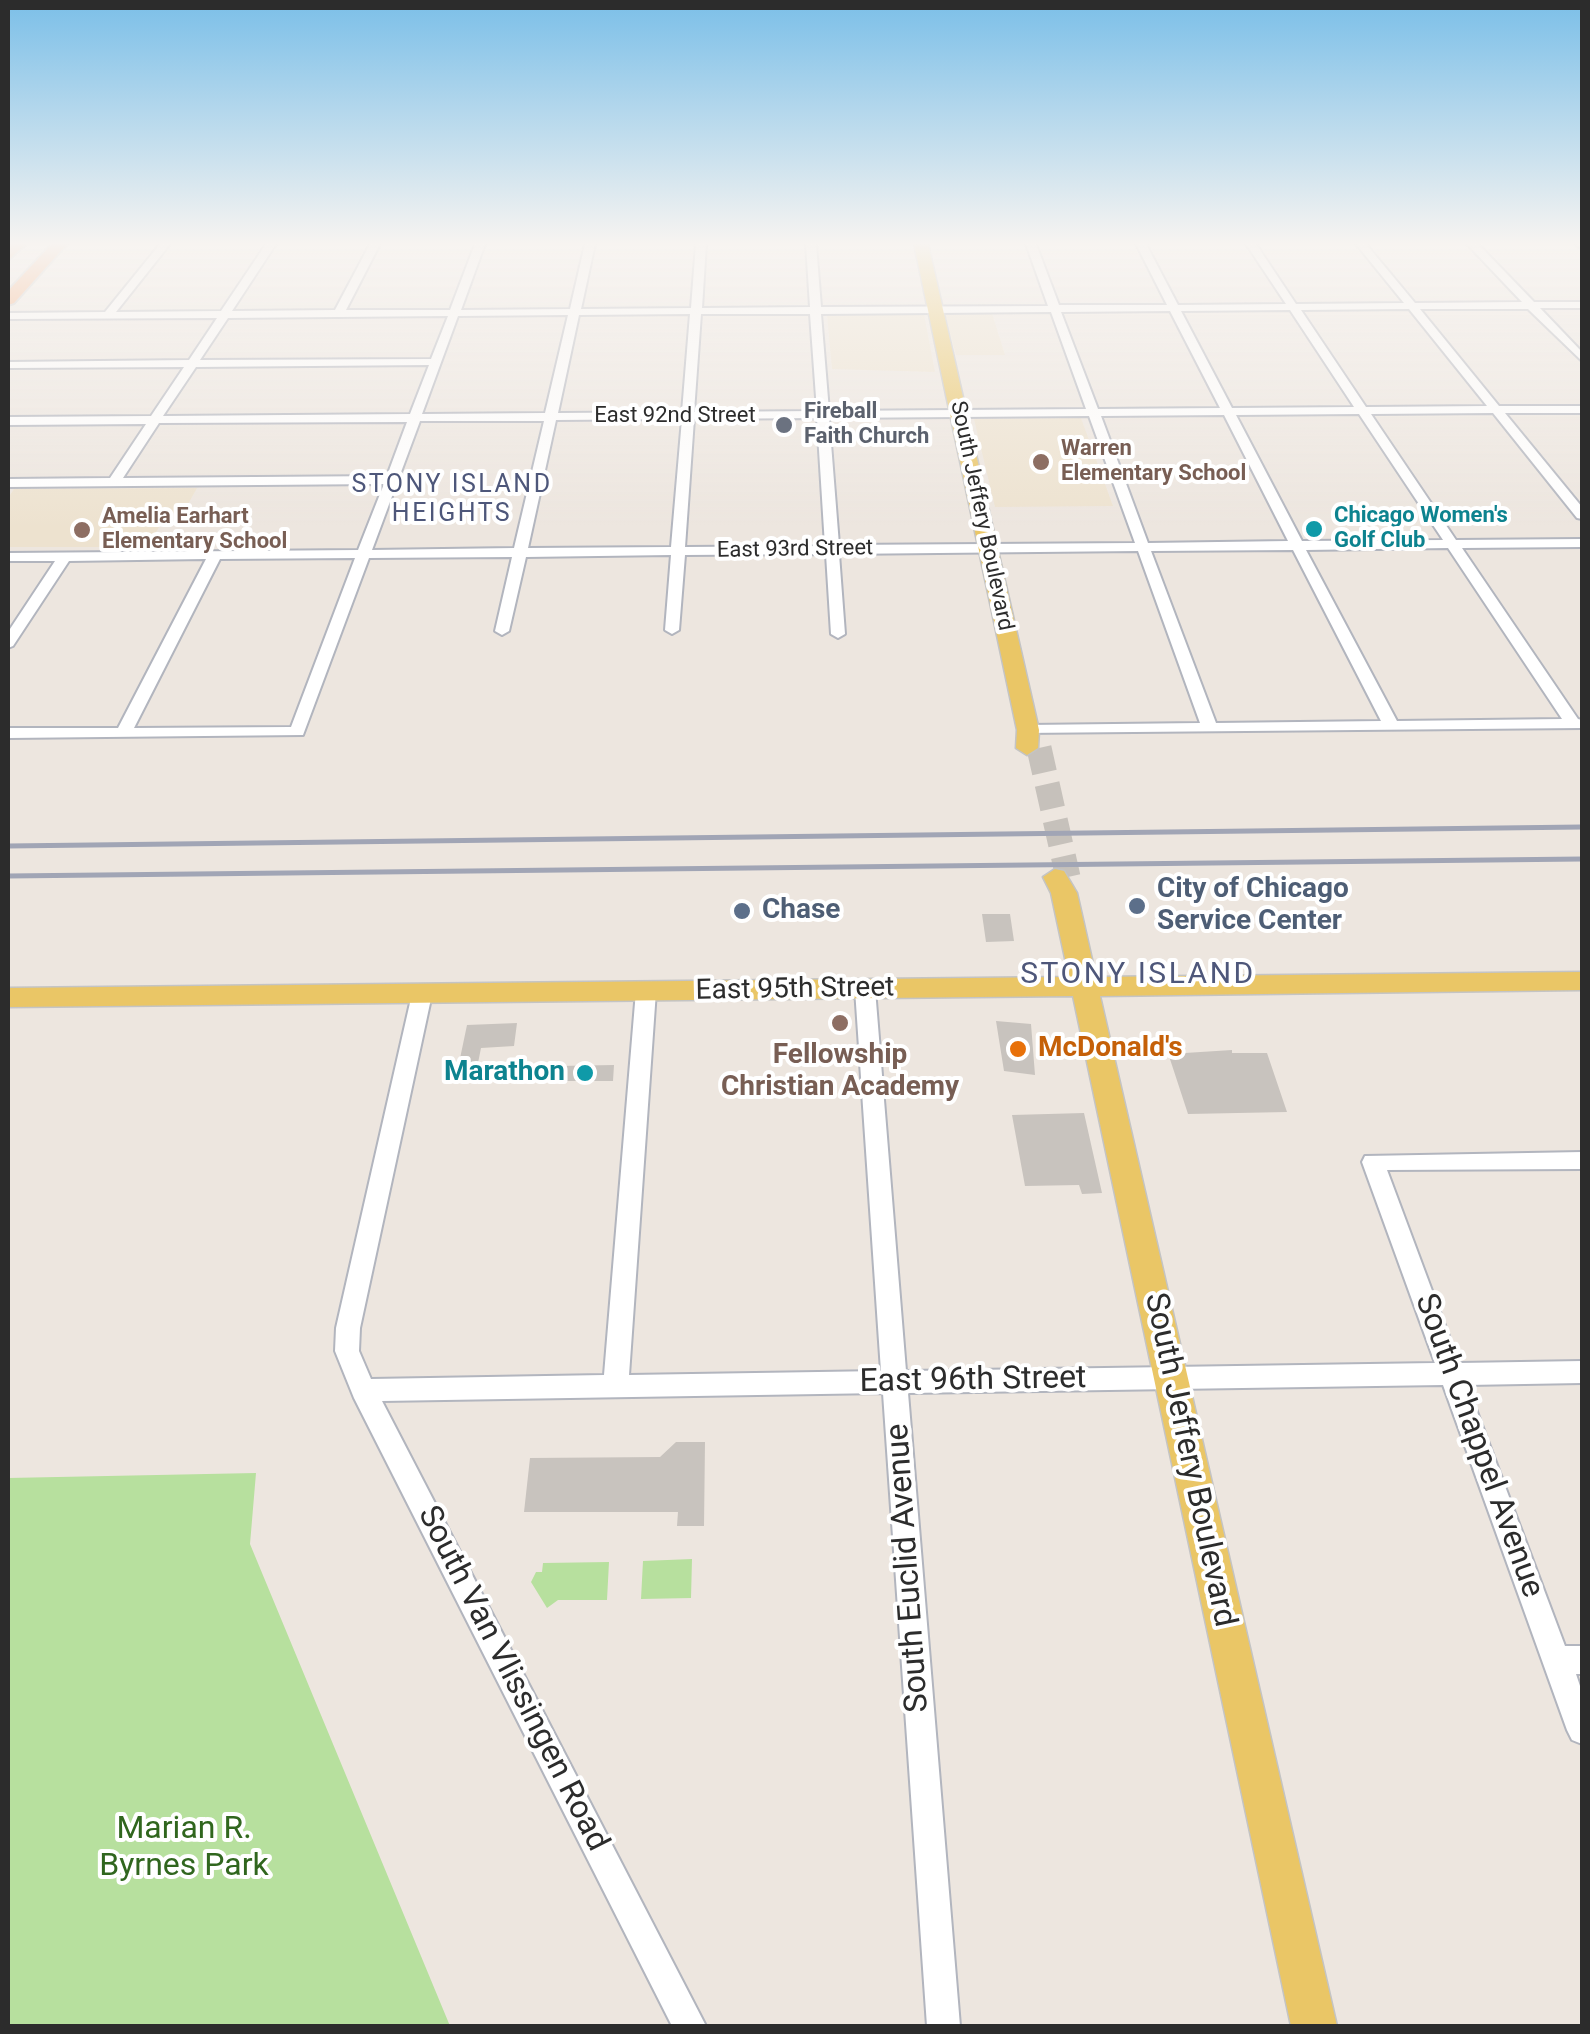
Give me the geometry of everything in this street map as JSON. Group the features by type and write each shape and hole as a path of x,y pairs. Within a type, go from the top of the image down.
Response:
{"main road":[{"name":"South Jeffery Boulevard","path":"942,339 1031,742"},
{"name":"South Jeffery Boulevard","path":"1062,882 1314,2026"},
{"name":"East 95th Street","path":"8,998 1582,981"}],"street":[{"path":"114,482 208,339"},
{"path":"8,733 297,732 444,339"},
{"path":"502,631 568,339"},
{"path":"672,630 694,339"},
{"path":"818,339 838,634"},
{"path":"1066,339 1210,728"},
{"path":"1190,339 1392,726"},
{"path":"1314,339 1578,724"},
{"path":"1439,339 1582,515"},
{"path":"1564,339 1582,358"},
{"path":"8,365 435,362"},
{"name":"East 92nd Street","path":"8,420 1582,409"},
{"path":"8,483 391,480"},
{"name":"East 93rd Street","path":"8,556 1582,543"},
{"path":"124,732 215,555"},
{"path":"8,643 65,556"},
{"path":"1031,742 1210,728 1578,724"},
{"name":"South Euclid Avenue","path":"866,989 943,2026"},
{"path":"616,1386 646,992"},
{"name":"South Van Vlissingen Road","path":"422,994 348,1328 347,1351 689,2026"},
{"name":"South Chappel Avenue","path":"1582,1160 1373,1162 1451,1374 1570,1660 1582,1730"},
{"name":"East 96th Street","path":"364,1390 1582,1372"}],"shaded area":[{"path":"829,339 929,339 935,372 832,369"},
{"path":"952,339 1000,339 1005,355 956,355"},
{"name":"Warren Elementary School","path":"1081,418 1113,506 995,507 974,419"},
{"name":"Amelia Earhart Elementary School","path":"197,488 183,513 167,514 147,547 8,547 8,498 14,489"}],"green space":[{"name":"Marian R. Byrnes Park","path":"256,1473 250,1544 450,2026 8,2026 8,1478"},
{"path":"692,1559 691,1598 641,1599 643,1561"},
{"path":"609,1562 607,1600 558,1600 547,1608 531,1582 536,1572 542,1572 543,1563"}],"building":[{"path":"982,914 1010,914 1014,941 986,942"},
{"name":"McDonald's","path":"996,1021 1031,1024 1035,1075 1004,1071"},
{"name":"Marathon","path":"517,1023 514,1046 481,1048 477,1068 458,1068 467,1025"},
{"path":"1185,1049 1185,1053 1267,1053 1287,1112 1188,1114 1167,1050"},
{"name":"Marathon","path":"614,1065 613,1081 556,1081 558,1066"},
{"path":"1084,1113 1102,1193 1082,1194 1079,1185 1025,1186 1012,1115"},
{"path":"676,1442 705,1442 704,1526 677,1526 678,1512 524,1512 530,1458 660,1457"}],"tunnel":[{"path":"1039,748 1068,877"}],"railway":[{"path":"8,846 1582,827"},
{"path":"8,876 1582,859"}],"place":[{"name":"Fireball Faith Church","path":"784,425"},
{"name":"Warren Elementary School","path":"1041,462"},
{"name":"Chicago Women's Golf Club","path":"1314,529"},
{"name":"Amelia Earhart Elementary School","path":"82,530"},
{"name":"City of Chicago Service Center","path":"1137,906"},
{"name":"Chase","path":"742,911"},
{"name":"Fellowship Christian Academy","path":"840,1023"},
{"name":"McDonald's","path":"1018,1049"},
{"name":"Marathon","path":"585,1073"}],"district":[{"name":"STONY ISLAND HEIGHTS","path":"452,500"},
{"name":"STONY ISLAND","path":"1138,975"}]}
